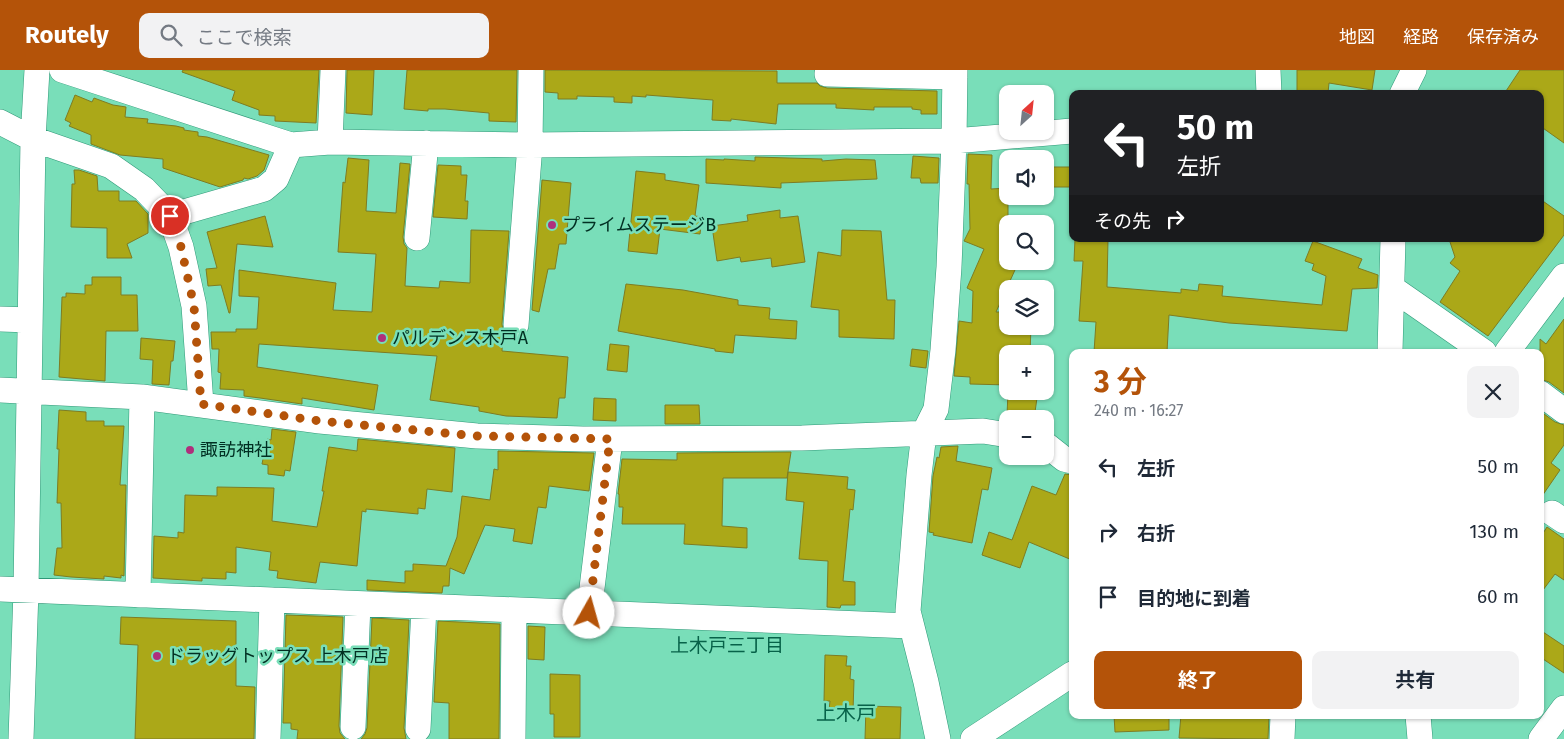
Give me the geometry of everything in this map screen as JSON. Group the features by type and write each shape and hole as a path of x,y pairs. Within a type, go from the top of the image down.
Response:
{"street":[{"path":"21,739 11,709 26,590 28,391 37,70"},
{"path":"62,70 290,145 330,142 530,145 954,141 1069,131"},
{"path":"330,142 333,70"},
{"path":"516,326 530,145 531,70"},
{"path":"1268,70 1269,90"},
{"path":"1404,90 1414,70"},
{"path":"827,74 955,73 949,268 943,350 936,409 924,433 908,611 938,739"},
{"path":"0,122 34,139 111,166 144,189 170,216 181,247 194,306 201,404"},
{"path":"417,238 426,143"},
{"path":"170,216 264,189 276,179 290,145"},
{"path":"1390,349 1392,242"},
{"path":"1509,349 1564,276"},
{"path":"1392,288 1480,349"},
{"path":"0,319 30,320"},
{"path":"0,390 142,397 320,421 477,436 610,439 802,438 982,431 999,434"},
{"path":"1544,396 1564,411"},
{"path":"138,595 142,397"},
{"path":"589,613 610,439"},
{"path":"1054,451 1064,459 1069,460"},
{"path":"0,589 911,626"},
{"path":"268,739 272,600"},
{"path":"353,727 358,604"},
{"path":"418,729 424,606"},
{"path":"513,739 514,610"},
{"path":"974,739 1069,676"},
{"path":"1541,739 1564,708"},
{"path":"1282,739 1283,719"},
{"path":"1418,719 1420,739"}],"building":[{"path":"183,70 319,70 316,123 275,121 275,116 259,115 259,110 232,100 235,91 182,72"},
{"path":"347,70 374,70 372,115 346,113"},
{"path":"407,70 517,70 516,122 489,121 489,113 445,109 428,109 428,111 404,109"},
{"path":"545,70 777,71 777,83 817,83 827,88 937,91 937,114 921,114 921,110 912,109 912,107 874,107 874,110 836,108 836,104 778,104 776,124 731,119 731,121 712,120 713,100 646,95 646,97 632,96 632,103 614,102 614,97 577,96 577,99 558,99 558,93 545,92"},
{"path":"1297,70 1375,70 1372,90 1329,83 1328,90 1297,90"},
{"path":"1520,70 1564,70 1564,143 1544,129 1544,90 1507,90"},
{"path":"75,95 92,102 94,98 113,105 126,107 125,117 148,119 147,123 184,128 184,130 198,132 198,136 269,155 264,170 257,176 248,179 244,178 243,180 220,187 163,168 163,159 120,155 91,144 91,135 69,126 71,123 65,120"},
{"path":"968,154 992,155 991,189 999,189 999,205 1008,205 1008,215 999,215 999,270 1015,270 1010,280 999,280 999,305 996,312 999,312 999,335 1031,335 1030,345 999,345 999,385 970,384 970,377 954,376 959,321 972,323 973,291 967,288 984,249 964,241 970,229 969,184 967,184"},
{"path":"913,156 939,158 938,183 921,183 920,178 911,178"},
{"path":"755,157 822,159 822,161 846,159 875,160 877,179 781,183 781,188 706,183 706,159 755,161"},
{"path":"348,158 369,160 366,211 396,213 400,163 410,164 403,237 407,248 405,286 439,288 440,281 470,283 471,230 509,231 502,324 502,351 568,357 565,398 559,398 557,418 506,416 479,411 479,407 430,400 437,356 259,344 257,367 378,385 374,410 302,398 302,404 244,396 244,390 220,389 221,373 218,372 219,349 212,349 211,332 236,332 236,329 257,329 259,297 239,296 239,270 336,283 333,310 372,312 376,254 338,252 343,182 345,183"},
{"path":"438,165 461,166 461,175 467,175 465,201 468,201 467,219 433,217"},
{"path":"1054,167 1069,167 1069,187 1054,187"},
{"path":"74,170 97,176 98,191 119,191 119,201 136,201 148,214 148,233 127,244 132,258 107,258 107,228 71,227 72,184 75,184"},
{"path":"636,171 665,174 665,180 699,185 695,216 702,217 700,234 660,229 657,254 628,251"},
{"name":"プライムステージB","path":"542,180 571,183 566,244 559,244 555,269 548,269 539,312 532,310"},
{"path":"1544,202 1564,216 1564,235 1488,336 1440,302 1460,271 1450,263 1455,257 1450,242 1544,242"},
{"path":"780,210 780,218 798,216 805,262 772,267 771,258 741,262 740,257 717,261 712,226 748,221 747,215"},
{"path":"265,216 273,247 237,244 229,313 221,285 208,286 206,269 217,268 207,232"},
{"path":"842,230 881,231 887,300 895,300 894,339 839,337 839,310 811,307 818,252 841,256"},
{"path":"1075,242 1108,242 1107,287 1181,293 1181,289 1198,291 1199,284 1223,286 1222,296 1322,305 1326,276 1312,270 1314,264 1305,261 1313,242 1362,259 1358,268 1378,275 1377,288 1352,289 1347,331 1229,323 1169,315 1167,349 1094,349 1096,322 1079,321 1083,261 1074,261"},
{"path":"92,277 121,277 121,295 137,295 138,331 106,331 105,381 59,377 62,297 66,297 66,293 85,294 85,285 92,285"},
{"path":"626,284 683,290 738,300 738,305 770,308 769,319 797,321 796,339 735,335 733,353 618,331"},
{"path":"1564,319 1564,393 1544,380 1544,349 1540,349 1540,339 1546,344"},
{"path":"141,338 175,341 169,385 152,384 153,360 140,359"},
{"path":"610,344 629,346 627,372 607,370"},
{"path":"912,349 928,351 926,368 910,366"},
{"path":"594,398 616,399 616,421 593,420"},
{"path":"1008,400 1037,400 1035,410 1007,410"},
{"path":"665,405 699,405 700,424 665,424"},
{"path":"59,410 86,412 86,421 104,421 104,426 124,426 120,485 126,485 124,576 121,575 121,578 104,576 104,579 54,575 57,548 62,548 61,503 57,503"},
{"path":"1544,414 1555,422 1564,425 1564,445 1551,463 1560,470 1544,493"},
{"path":"272,429 296,432 290,471 285,470 284,476 268,474 268,465 262,464 267,439 271,440"},
{"path":"358,439 455,448 452,492 427,489 425,509 418,508 418,514 366,509 366,512 362,511 357,566 320,562 316,583 277,578 278,571 269,570 271,552 236,547 236,573 226,572 226,579 202,578 202,581 153,578 154,536 178,538 178,532 184,533 185,495 217,496 217,487 274,488 272,521 317,527 324,491 322,491 329,447 357,451"},
{"path":"958,446 956,461 992,468 988,490 982,489 972,543 933,535 934,533 929,532 933,476 937,457 939,458 941,447"},
{"path":"498,451 594,453 589,491 549,486 546,508 538,507 532,544 513,541 515,529 485,525 464,574 450,568 449,586 443,586 442,593 367,590 367,580 405,583 405,571 413,571 413,564 446,566 457,537 462,496 490,500 494,469 498,470"},
{"path":"791,452 787,478 723,478 722,526 747,528 747,548 684,544 685,524 622,524 623,507 619,507 618,494 622,459 677,460 677,453"},
{"path":"788,472 848,477 847,489 855,490 853,510 850,509 843,581 855,582 855,605 841,605 840,608 827,607 828,561 799,559 804,502 786,500"},
{"path":"1065,474 1069,475 1069,559 1029,542 1020,568 982,555 989,532 1012,540 1032,486 1056,495"},
{"path":"1547,527 1564,539 1564,580 1555,574 1544,589 1544,532"},
{"path":"286,615 343,617 339,726 340,733 345,739 297,739 298,730 291,729 291,723 283,723"},
{"path":"121,617 236,621 236,686 255,687 254,739 135,739 138,645 120,644"},
{"path":"372,618 409,620 404,728 406,739 361,739 367,728"},
{"path":"438,621 500,624 499,739 449,739 449,703 434,702"},
{"path":"528,626 545,627 544,660 528,659"},
{"path":"1544,633 1564,646 1564,673 1544,660"},
{"path":"825,655 847,656 846,666 851,666 850,679 854,680 853,711 829,710 830,701 824,701"},
{"path":"550,674 580,675 580,737 554,737 554,714 550,714"},
{"path":"866,706 901,707 900,739 865,739"},
{"path":"1114,719 1169,719 1169,730 1115,732"},
{"path":"1181,719 1269,719 1268,739 1179,738"}],"place":[{"name":"プライムステージB","path":"552,225"},
{"name":"パルデンス木戸A","path":"382,338"},
{"name":"諏訪神社","path":"190,450"},
{"name":"ドラッグトップス 上木戸店","path":"157,656"}],"district":[{"name":"上木戸三丁目","path":"727,645"},
{"name":"上木戸","path":"846,713"}],"route":[{"path":"170,216 181,247 194,306 201,404 320,421 477,436 610,439 589,613"}]}
